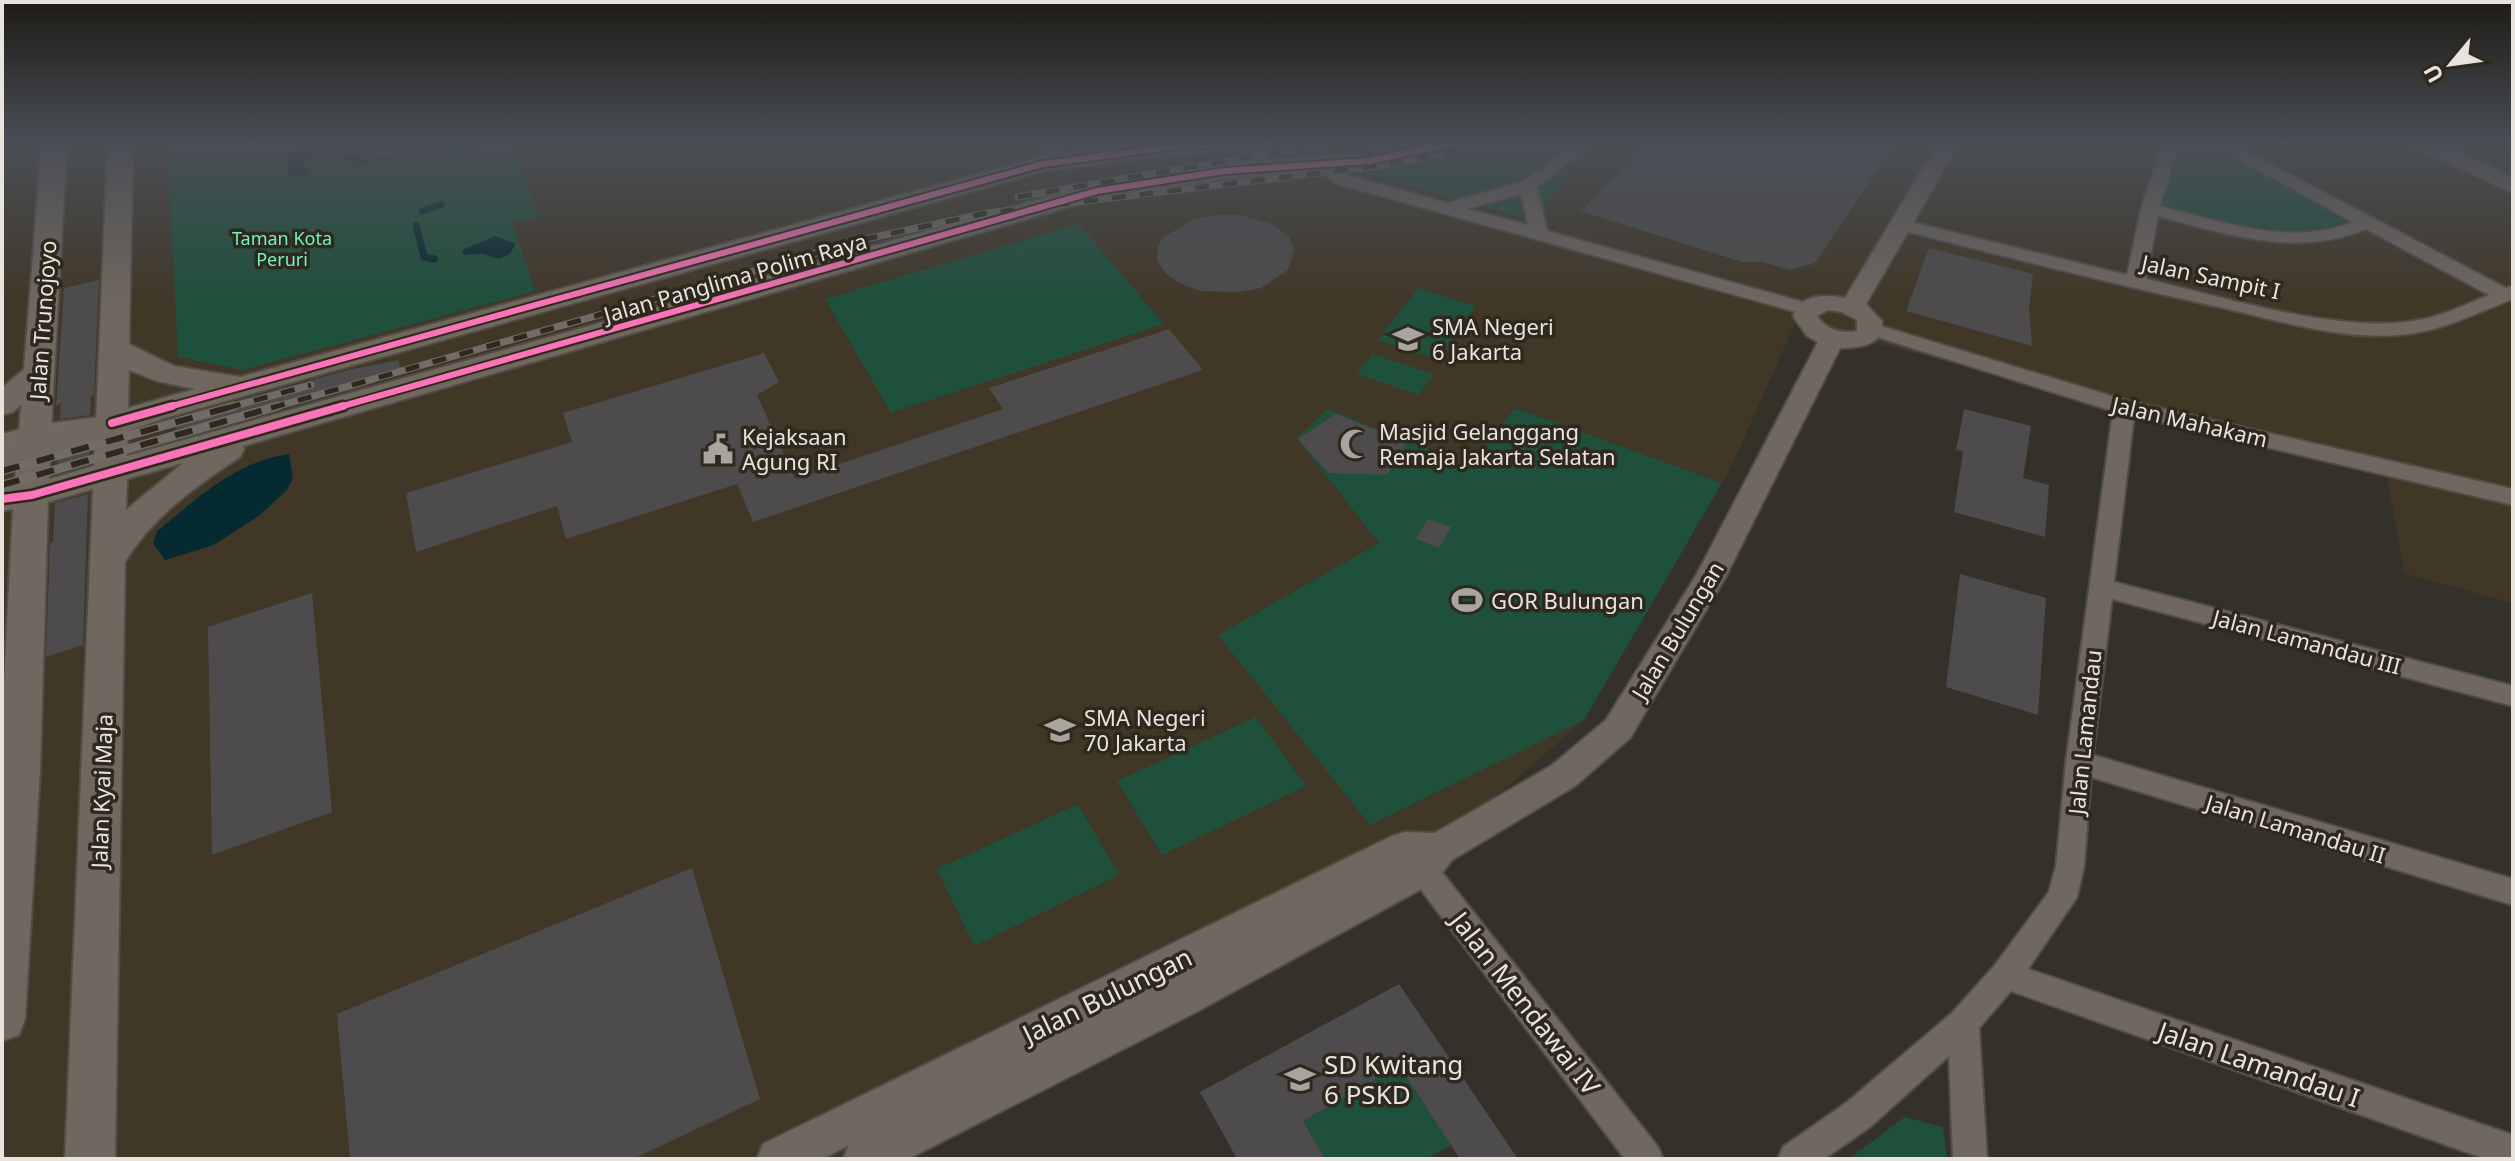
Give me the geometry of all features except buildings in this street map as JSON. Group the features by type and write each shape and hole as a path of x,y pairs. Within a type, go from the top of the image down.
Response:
{"main road":[{"name":"Jalan Trunojoyo","path":"35,443 50,196"},
{"path":"106,425 114,347 118,196"},
{"name":"Jalan Panglima Polim Raya","path":"2,461 35,443 499,314 901,196"},
{"name":"Jalan Panglima Polim Raya","path":"12,501 1079,196"},
{"path":"499,314 513,358"},
{"path":"114,347 137,366 178,378 247,385"},
{"path":"2,405 39,372"},
{"name":"Jalan Kyai Maja","path":"90,1159 112,471 106,425"},
{"path":"108,561 123,533 139,515 206,463 257,432"},
{"path":"2,444 35,443 12,501 11,774 2,1019"}],"street":[{"path":"1401,196 1807,309 1826,302 1852,307 1871,321 1871,329 1867,336 1858,340 1832,339 1808,325 1805,316 1807,309"},
{"path":"1446,209 1492,196"},
{"path":"1530,196 1539,236"},
{"path":"1852,307 1916,196"},
{"path":"2135,284 2154,196"},
{"path":"2316,196 2509,294"},
{"path":"2150,209 2261,235 2295,239 2328,236 2366,223"},
{"name":"Jalan Sampit I","path":"1899,224 2135,284 2317,323 2369,330 2410,328 2448,319 2509,294"},
{"name":"Jalan Mahakam","path":"1871,329 2124,407 2513,497"},
{"name":"Jalan Bulungan","path":"864,1159 1182,999 1422,855 1563,776 1618,729 1710,578 1832,339"},
{"name":"Jalan Lamandau","path":"1795,1159 1858,1115 1963,1023 2006,975 2062,897 2070,866 2079,762 2124,407"},
{"name":"Jalan Lamandau III","path":"2101,587 2513,696"},
{"name":"Jalan Lamandau II","path":"2079,762 2513,892"},
{"name":"Jalan Bulungan","path":"778,1159 1422,855"},
{"name":"Jalan Mendawai IV","path":"1422,855 1646,1159"},
{"name":"Jalan Lamandau I","path":"2006,975 2513,1152"},
{"path":"1963,1023 1970,1159"}],"shaded area":[{"path":"2,196 2513,196 2513,603 2405,574 2387,478 1796,322 1730,469 1584,720 1388,891 897,1159 2,1159"}],"green space":[{"name":"Taman Kota Peruri","path":"170,196 531,196 539,216 512,223 535,291 243,370 178,357"},
{"path":"1447,196 1552,196 1531,220"},
{"path":"2165,196 2307,196 2349,218 2321,232 2261,230 2163,206"},
{"path":"1079,224 1164,324 891,413 825,299"},
{"path":"1418,288 1476,306 1437,359 1378,340"},
{"path":"1372,354 1434,374 1419,395 1357,374"},
{"name":"GOR Bulungan","path":"1515,408 1722,483 1584,720 1370,825 1218,635 1379,543 1297,438 1327,409 1470,466"},
{"path":"1256,717 1306,786 1162,855 1117,781"},
{"path":"1078,804 1119,875 974,946 937,869"},
{"path":"1399,1066 1451,1145 1427,1159 1325,1159 1303,1121"},
{"path":"1905,1117 1943,1127 1947,1159 1849,1159"}],"water":[{"path":"495,236 516,244 509,255 499,259 483,254 464,255 462,250"},
{"path":"289,454 293,478 287,490 260,515 214,545 165,560 153,543 157,531 234,473 270,458"}],"waterway":[{"path":"422,211 441,205"},
{"path":"416,225 424,257 434,259"}],"railway":[{"path":"1018,197 1023,196"},
{"path":"272,408 870,238 987,213 1127,196"},
{"path":"227,408 311,385"},
{"path":"2,471 234,406"},
{"path":"272,408 278,406"},
{"path":"2,485 272,408"}],"cycle path":[{"path":"112,423 927,196"},
{"path":"2,499 32,495 1079,196"}],"place":[{"name":"SMA Negeri 6 Jakarta","path":"1408,339"},
{"name":"Masjid Gelanggang Remaja Jakarta Selatan","path":"1355,444"},
{"name":"Kejaksaan Agung RI","path":"718,449"},
{"name":"GOR Bulungan","path":"1467,600"},
{"name":"SMA Negeri 70 Jakarta","path":"1060,730"},
{"name":"SD Kwitang 6 PSKD","path":"1300,1079"}]}
